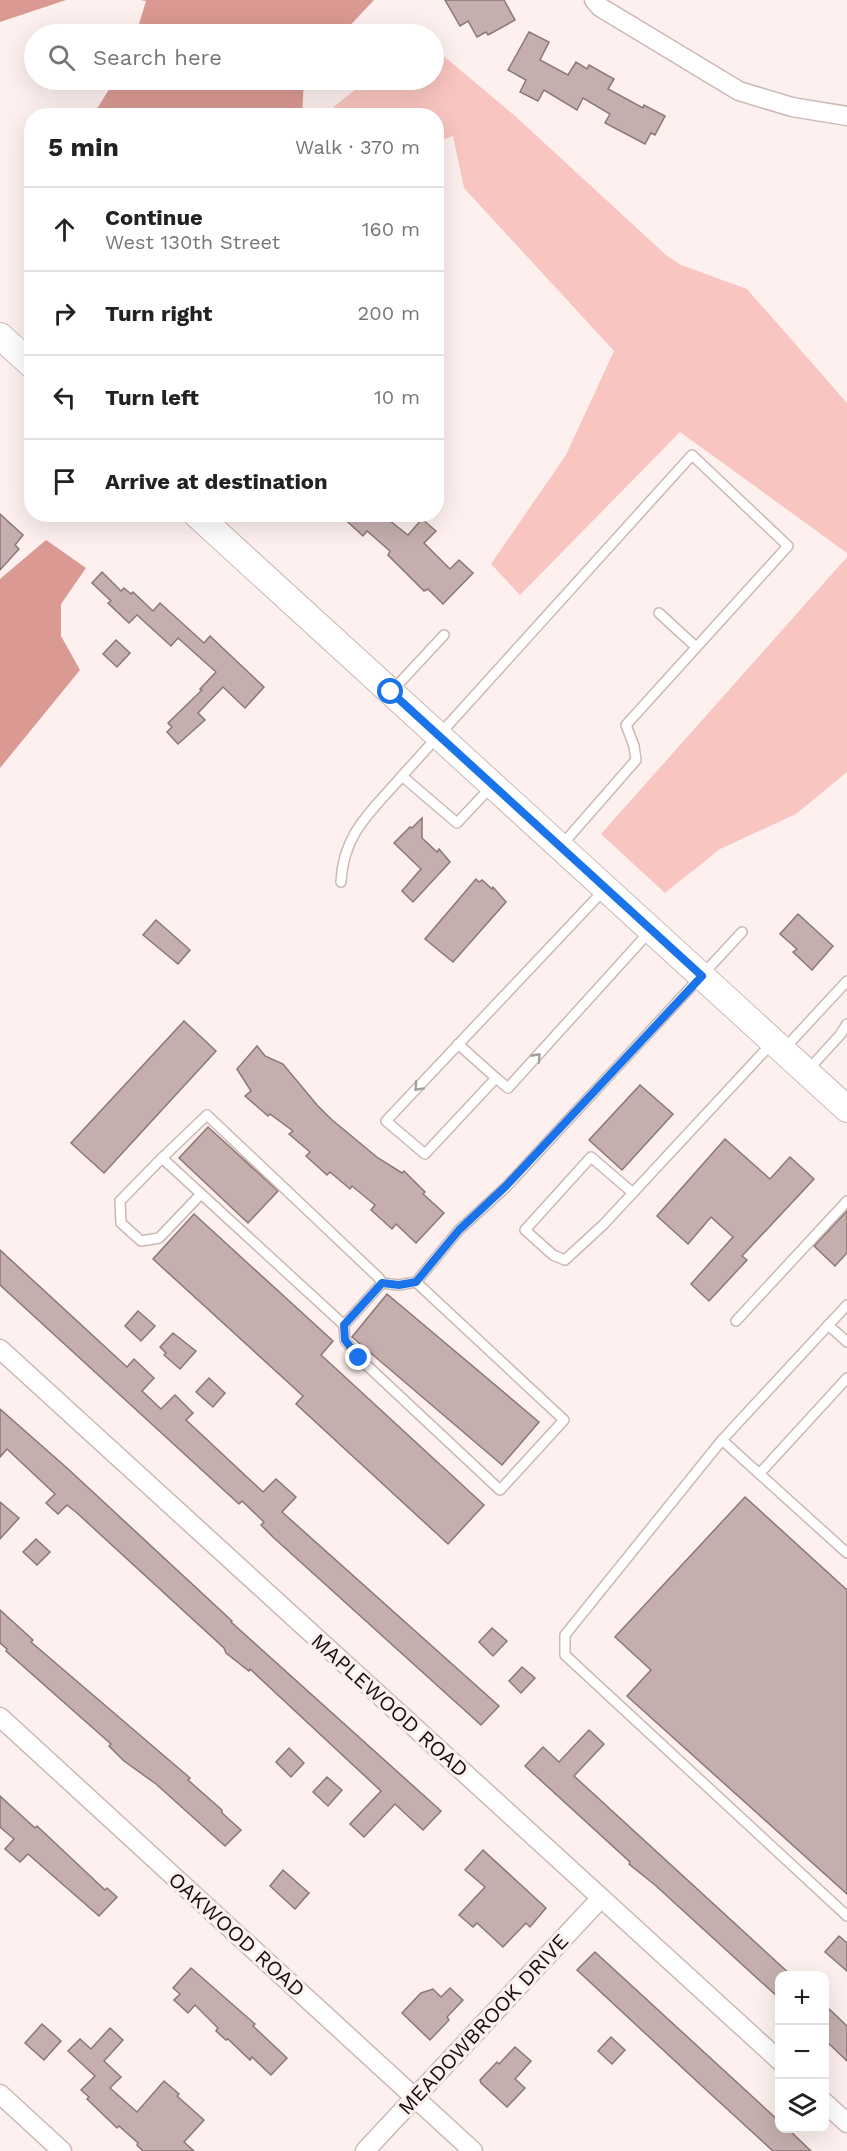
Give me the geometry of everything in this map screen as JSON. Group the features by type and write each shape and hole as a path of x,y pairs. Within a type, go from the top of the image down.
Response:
{"main road":[{"path":"0,336 24,358"},
{"path":"205,522 847,1108"}],"street":[{"path":"594,0 600,7 739,91 792,107 847,116"},
{"name":"MAPLEWOOD ROAD","path":"0,1349 775,2056"},
{"name":"OAKWOOD ROAD","path":"0,1717 473,2151"},
{"name":"MEADOWBROOK DRIVE","path":"365,2151 601,1898"},
{"path":"0,2094 62,2151"},
{"path":"829,2106 847,2123"}],"lane":[{"path":"341,882 342,865 354,832 438,735 692,455 788,546 626,725 634,746 636,760 560,848"},
{"path":"659,613 696,647"},
{"path":"391,692 444,635"},
{"path":"402,776 457,823 492,786"},
{"path":"496,1078 425,1154 386,1121 606,889"},
{"path":"458,1044 508,1088 651,930"},
{"path":"382,1283 399,1285 416,1282 459,1230 506,1186 742,932"},
{"path":"633,1193 591,1157 525,1230 553,1255 565,1260 604,1224 778,1046 847,981"},
{"path":"807,1072 847,1024"},
{"path":"201,1194 159,1238 141,1241 121,1223 120,1201 207,1115 382,1283"},
{"path":"162,1158 344,1325 345,1340 359,1358 500,1490 564,1420 416,1282"},
{"path":"736,1321 847,1201"},
{"path":"344,1325 382,1283"},
{"path":"847,1305 722,1440 566,1635 565,1655 847,1916"},
{"path":"828,1325 847,1342"},
{"path":"760,1473 847,1378"},
{"path":"722,1440 847,1553"}],"shaded area":[{"path":"0,0 66,0 0,22"},
{"path":"140,0 374,0 351,24 139,24 146,1"},
{"path":"444,56 515,116 666,255 681,265 747,289 847,403 847,553 680,432 520,595 491,564 566,455 614,351 464,188 453,136 444,139 444,108 333,108 355,90 444,90"},
{"path":"109,90 303,90 302,108 97,108"},
{"path":"46,540 86,568 61,604 61,636 80,670 0,768 0,579"},
{"path":"847,557 847,772 796,814 720,849 665,893 601,834"}],"building":[{"path":"445,0 504,0 515,20 488,35 486,32 477,37 468,21 460,26"},
{"path":"529,32 549,42 540,60 568,75 576,62 587,69 589,65 614,79 608,89 643,108 644,105 665,116 655,135 651,133 645,144 605,123 610,114 583,98 577,110 544,90 538,101 520,92 526,80 508,70"},
{"path":"0,514 23,535 15,545 19,549 0,570"},
{"path":"348,522 391,522 408,535 419,522 426,522 436,531 424,543 450,569 459,560 473,573 443,604 428,589 424,591 388,555 390,551 367,531 363,536"},
{"path":"102,572 121,591 124,588 131,594 133,592 153,611 160,603 204,643 210,636 264,687 245,708 223,687 198,713 205,720 178,744 167,732 172,727 168,723 202,690 200,689 216,672 178,638 171,646 137,615 129,623 108,603 111,601 92,583"},
{"path":"116,640 130,653 117,667 103,654"},
{"path":"422,818 422,838 437,852 439,849 450,862 413,902 402,891 421,869 394,843"},
{"path":"476,879 479,882 482,880 492,889 493,887 506,902 453,962 425,939"},
{"path":"798,914 833,946 812,970 793,952 797,949 780,934"},
{"path":"156,920 190,950 178,964 143,935"},
{"path":"184,1021 216,1051 104,1173 71,1143"},
{"path":"257,1046 265,1056 283,1064 331,1119 378,1158 402,1173 404,1171 425,1192 423,1194 444,1213 416,1243 396,1224 392,1229 371,1210 375,1205 352,1186 350,1189 330,1172 327,1175 306,1156 310,1152 289,1134 293,1131 270,1114 268,1116 245,1096 251,1091 237,1069"},
{"path":"640,1085 673,1114 622,1170 589,1140"},
{"path":"208,1127 278,1191 248,1223 179,1158"},
{"path":"725,1139 770,1179 790,1157 814,1179 742,1256 747,1260 709,1301 691,1284 733,1237 711,1217 688,1244 657,1216"},
{"path":"847,1211 847,1253 835,1266 814,1246"},
{"path":"194,1214 333,1341 321,1355 484,1505 448,1544 296,1404 303,1396 153,1259"},
{"path":"0,1250 127,1367 134,1359 154,1378 142,1391 161,1409 175,1395 193,1413 186,1420 263,1492 276,1479 296,1497 282,1512 499,1706 481,1725 274,1538 261,1525 264,1522 242,1501 239,1504 0,1285"},
{"path":"387,1294 539,1422 502,1465 352,1337"},
{"path":"138,1311 155,1326 141,1341 125,1326"},
{"path":"173,1333 196,1351 180,1369 164,1355 166,1353 160,1347"},
{"path":"209,1378 225,1393 213,1407 196,1392"},
{"path":"0,1409 441,1811 423,1830 395,1804 364,1837 350,1824 381,1791 250,1669 249,1671 226,1653 224,1648 77,1513 67,1505 58,1514 46,1503 55,1494 7,1449 0,1457"},
{"path":"745,1497 847,1590 847,1894 627,1696 651,1670 615,1637"},
{"path":"0,1502 19,1518 0,1539"},
{"path":"36,1539 50,1552 37,1565 23,1552"},
{"path":"0,1610 33,1640 31,1642 190,1778 188,1780 241,1830 225,1846 156,1784 124,1761 109,1746 111,1744 6,1651 7,1649 0,1643"},
{"path":"492,1628 507,1641 493,1656 479,1642"},
{"path":"522,1667 535,1678 521,1693 509,1681"},
{"path":"589,1730 604,1744 574,1776 787,1971 775,1971 775,1994 629,1864 630,1862 525,1766 543,1747 559,1762"},
{"path":"289,1748 304,1763 291,1777 276,1762"},
{"path":"327,1777 342,1790 328,1806 313,1792"},
{"path":"0,1796 35,1828 37,1826 105,1890 107,1888 117,1897 99,1916 28,1854 20,1862 5,1849 14,1839 0,1827"},
{"path":"483,1850 546,1908 530,1927 526,1923 503,1947 477,1923 473,1927 459,1915 485,1887 465,1870"},
{"path":"283,1870 309,1893 295,1909 270,1886"},
{"path":"839,1936 847,1943 847,1971 825,1952"},
{"path":"595,1952 775,2117 775,2133 792,2133 811,2151 773,2151 577,1970"},
{"path":"191,1968 255,2024 253,2026 287,2058 271,2075 252,2057 250,2060 216,2031 218,2028 195,2005 188,2013 174,2000 180,1994 173,1988"},
{"path":"450,1988 463,2000 447,2017 449,2020 430,2040 402,2013 421,1993 433,1989 441,1997"},
{"path":"829,2009 847,2026 847,2061 829,2044"},
{"path":"42,2024 61,2041 44,2060 25,2043"},
{"path":"110,2028 123,2040 104,2061 121,2077 110,2088 137,2112 164,2081 204,2120 184,2142 194,2151 143,2151 137,2145 138,2143 119,2126 117,2128 87,2099 89,2097 81,2090 95,2076 68,2051 80,2039 91,2049"},
{"path":"611,2037 625,2050 612,2064 598,2051"},
{"path":"515,2047 531,2061 515,2079 525,2088 507,2107 480,2080"}],"route":[{"path":"359,1358 345,1340 344,1325 382,1283 399,1285 416,1282 459,1230 506,1186 702,976 391,692"}]}
